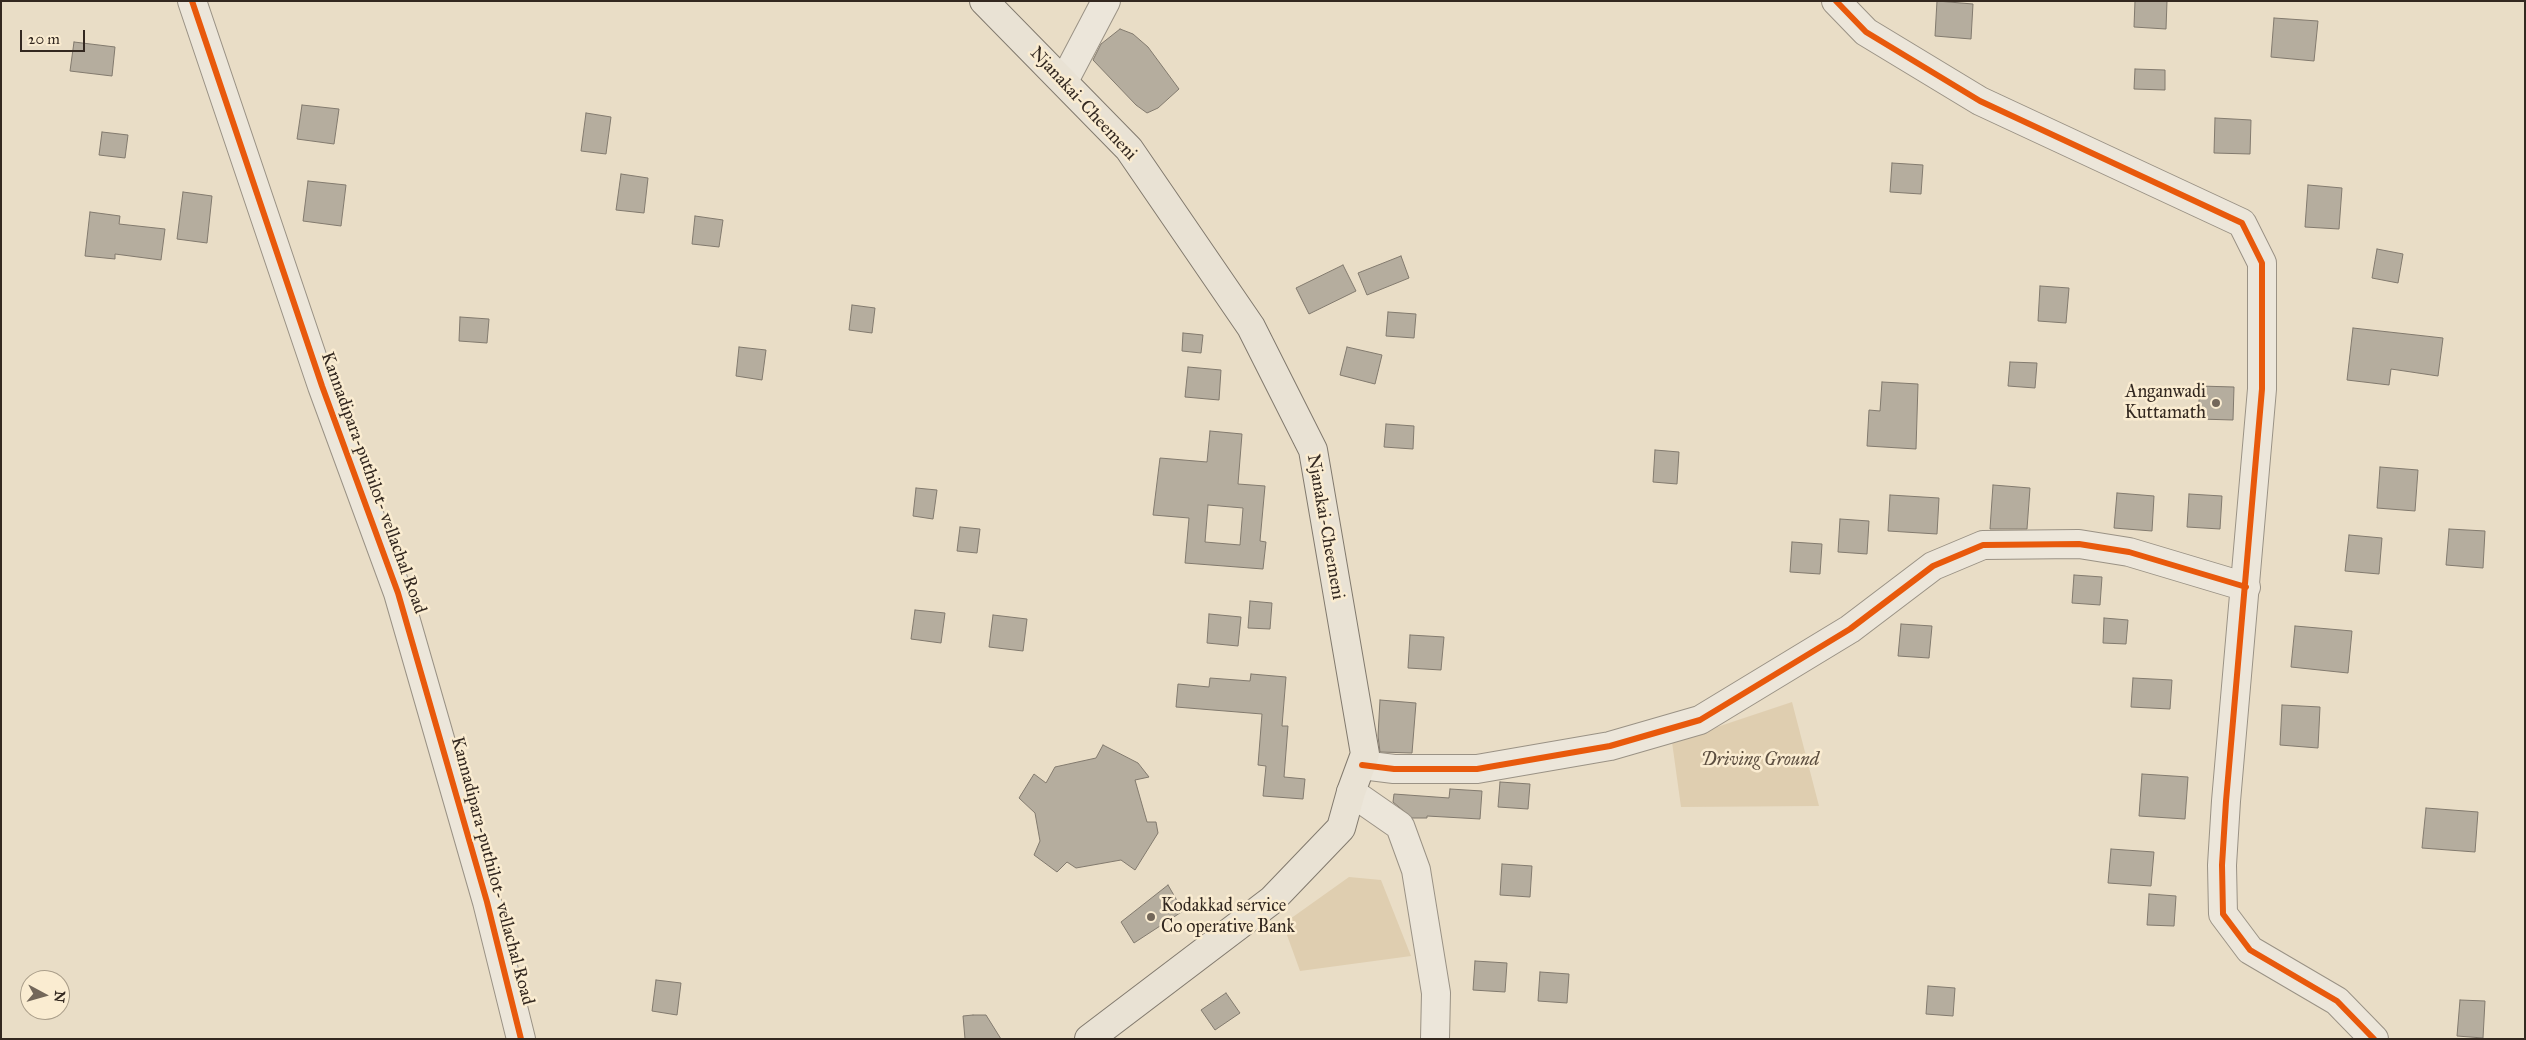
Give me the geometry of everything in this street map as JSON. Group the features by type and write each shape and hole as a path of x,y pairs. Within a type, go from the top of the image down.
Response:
{"main road":[{"name":"Njanakai-Cheemeni","path":"984,1 1129,149 1250,326 1313,450 1365,754 1350,792 1341,828 1272,900 1089,1039"}],"street":[{"name":"Kannadipara-puthilot- vellachal Road","path":"192,1 322,386 398,593 487,902 521,1039"},
{"path":"1064,81 1106,1"},
{"path":"1836,1 1866,32 1980,101 2242,222 2262,263 2262,389 2226,801 2222,865 2223,914 2250,950 2337,1000 2374,1039"},
{"path":"1362,765 1394,769 1477,769 1610,746 1700,720 1850,629 1932,566 1984,545 2079,544 2120,550 2246,587"},
{"path":"1350,792 1400,826 1416,870 1436,993 1435,1039"}],"green space":[{"name":"Driving Ground","path":"1792,702 1819,806 1681,807 1672,742"},
{"path":"1349,877 1381,880 1411,956 1300,971 1283,924"}],"building":[{"path":"1937,1 1973,4 1971,39 1935,36"},
{"path":"2135,1 2167,1 2166,29 2134,27"},
{"path":"2274,18 2318,21 2314,61 2271,57"},
{"path":"1120,29 1133,34 1148,47 1179,89 1158,108 1147,113 1136,105 1093,60 1101,44"},
{"path":"74,42 115,47 112,76 70,71"},
{"path":"2135,69 2165,70 2165,90 2134,89"},
{"path":"302,105 339,109 334,144 297,139"},
{"path":"586,113 611,117 606,154 581,151"},
{"path":"2215,118 2251,120 2250,154 2214,153"},
{"path":"102,132 128,135 125,158 99,155"},
{"path":"1892,163 1923,165 1921,194 1890,192"},
{"path":"621,174 648,178 644,213 616,210"},
{"path":"308,181 346,185 341,226 303,221"},
{"path":"2308,185 2342,188 2339,229 2305,227"},
{"path":"183,192 212,196 207,243 177,239"},
{"path":"90,212 120,216 119,224 165,229 161,260 115,254 115,259 85,256"},
{"path":"695,216 723,220 719,247 692,244"},
{"path":"2377,249 2403,254 2398,283 2372,278"},
{"path":"1401,256 1409,278 1367,295 1358,273"},
{"path":"1343,265 1356,291 1309,314 1296,288"},
{"path":"2040,286 2069,288 2066,323 2038,321"},
{"path":"852,305 875,308 872,333 849,330"},
{"path":"1388,312 1416,314 1414,338 1386,336"},
{"path":"460,317 489,319 487,343 459,341"},
{"path":"2353,328 2443,338 2438,376 2391,369 2389,385 2347,380"},
{"path":"1183,333 1203,335 1201,353 1182,351"},
{"path":"739,347 766,350 762,380 736,376"},
{"path":"1347,347 1382,355 1375,384 1340,375"},
{"path":"2010,362 2037,363 2035,388 2008,386"},
{"path":"1188,367 1221,370 1219,400 1185,397"},
{"path":"1882,382 1918,384 1916,449 1867,446 1869,410 1880,411"},
{"name":"Anganwadi Kuttamath","path":"2199,386 2234,387 2233,420 2199,419"},
{"path":"1386,424 1414,426 1413,449 1384,447"},
{"path":"1210,431 1242,434 1238,484 1265,486 1260,541 1266,542 1263,569 1185,563 1189,518 1153,515 1160,458 1207,462","holes":["1208,505 1243,508 1240,545 1205,542"]},
{"path":"1655,450 1679,452 1677,484 1653,482"},
{"path":"2380,467 2418,470 2415,511 2377,508"},
{"path":"1993,485 2030,488 2027,529 1990,529"},
{"path":"916,488 937,490 933,519 913,516"},
{"path":"2117,493 2154,496 2152,531 2114,528"},
{"path":"2189,494 2222,496 2220,529 2187,527"},
{"path":"1890,495 1939,498 1937,534 1888,531"},
{"path":"1840,519 1869,521 1867,554 1838,552"},
{"path":"960,527 980,529 977,553 957,551"},
{"path":"2449,529 2485,531 2483,568 2446,565"},
{"path":"2349,535 2382,538 2379,574 2345,571"},
{"path":"1792,542 1822,544 1820,574 1790,572"},
{"path":"2074,575 2102,577 2100,605 2072,603"},
{"path":"1250,601 1272,603 1270,629 1248,628"},
{"path":"915,610 945,613 941,643 911,639"},
{"path":"1209,614 1241,617 1238,646 1207,643"},
{"path":"993,615 1027,619 1023,651 989,647"},
{"path":"2104,618 2128,620 2126,644 2103,643"},
{"path":"1901,624 1932,626 1929,658 1898,656"},
{"path":"2295,626 2352,631 2348,673 2291,667"},
{"path":"1410,635 1444,637 1441,670 1408,668"},
{"path":"1251,674 1286,677 1282,726 1288,726 1284,777 1305,779 1303,799 1263,796 1266,766 1258,765 1262,714 1176,707 1178,684 1209,687 1210,678 1250,681"},
{"path":"2133,678 2172,680 2170,709 2131,707"},
{"path":"1380,700 1416,703 1412,753 1380,752 1378,736"},
{"path":"2282,705 2320,707 2318,748 2280,745"},
{"path":"1103,745 1138,763 1149,777 1135,780 1147,822 1156,822 1158,833 1135,870 1121,860 1076,868 1067,862 1057,872 1034,855 1040,841 1035,813 1019,798 1034,774 1046,783 1055,767 1096,758"},
{"path":"2142,774 2188,777 2185,819 2139,816"},
{"path":"1500,782 1530,784 1528,809 1498,807"},
{"path":"1450,789 1482,791 1480,819 1427,816 1427,818 1412,818 1393,802 1394,794 1449,798"},
{"path":"2426,808 2478,812 2475,852 2422,848"},
{"path":"2111,849 2154,852 2151,886 2108,883"},
{"path":"1502,864 1532,866 1530,897 1500,895"},
{"name":"Kodakkad service Co operative Bank","path":"1168,885 1183,911 1134,943 1121,922"},
{"path":"2149,894 2176,896 2174,926 2147,925"},
{"path":"1475,961 1507,963 1505,992 1473,990"},
{"path":"1540,972 1569,974 1567,1003 1538,1001"},
{"path":"656,980 681,983 677,1015 652,1011"},
{"path":"1928,986 1955,988 1953,1016 1926,1014"},
{"path":"1226,993 1240,1013 1215,1030 1201,1010"},
{"path":"2460,1000 2485,1001 2483,1038 2457,1036"},
{"path":"986,1015 1001,1039 965,1039 963,1016"}],"cycle path":[{"path":"192,1 322,386 398,593 487,902 521,1039"},
{"path":"1836,1 1866,32 1980,101 2242,223 2262,263 2262,389 2226,801 2222,865 2223,914 2250,950 2337,1001 2374,1039"},
{"path":"1362,765 1394,769 1477,769 1610,746 1700,720 1850,629 1933,566 1983,545 2079,544 2129,552 2246,587"}],"place":[{"name":"Anganwadi Kuttamath","path":"2216,403"},
{"name":"Kodakkad service Co operative Bank","path":"1151,917"}]}
